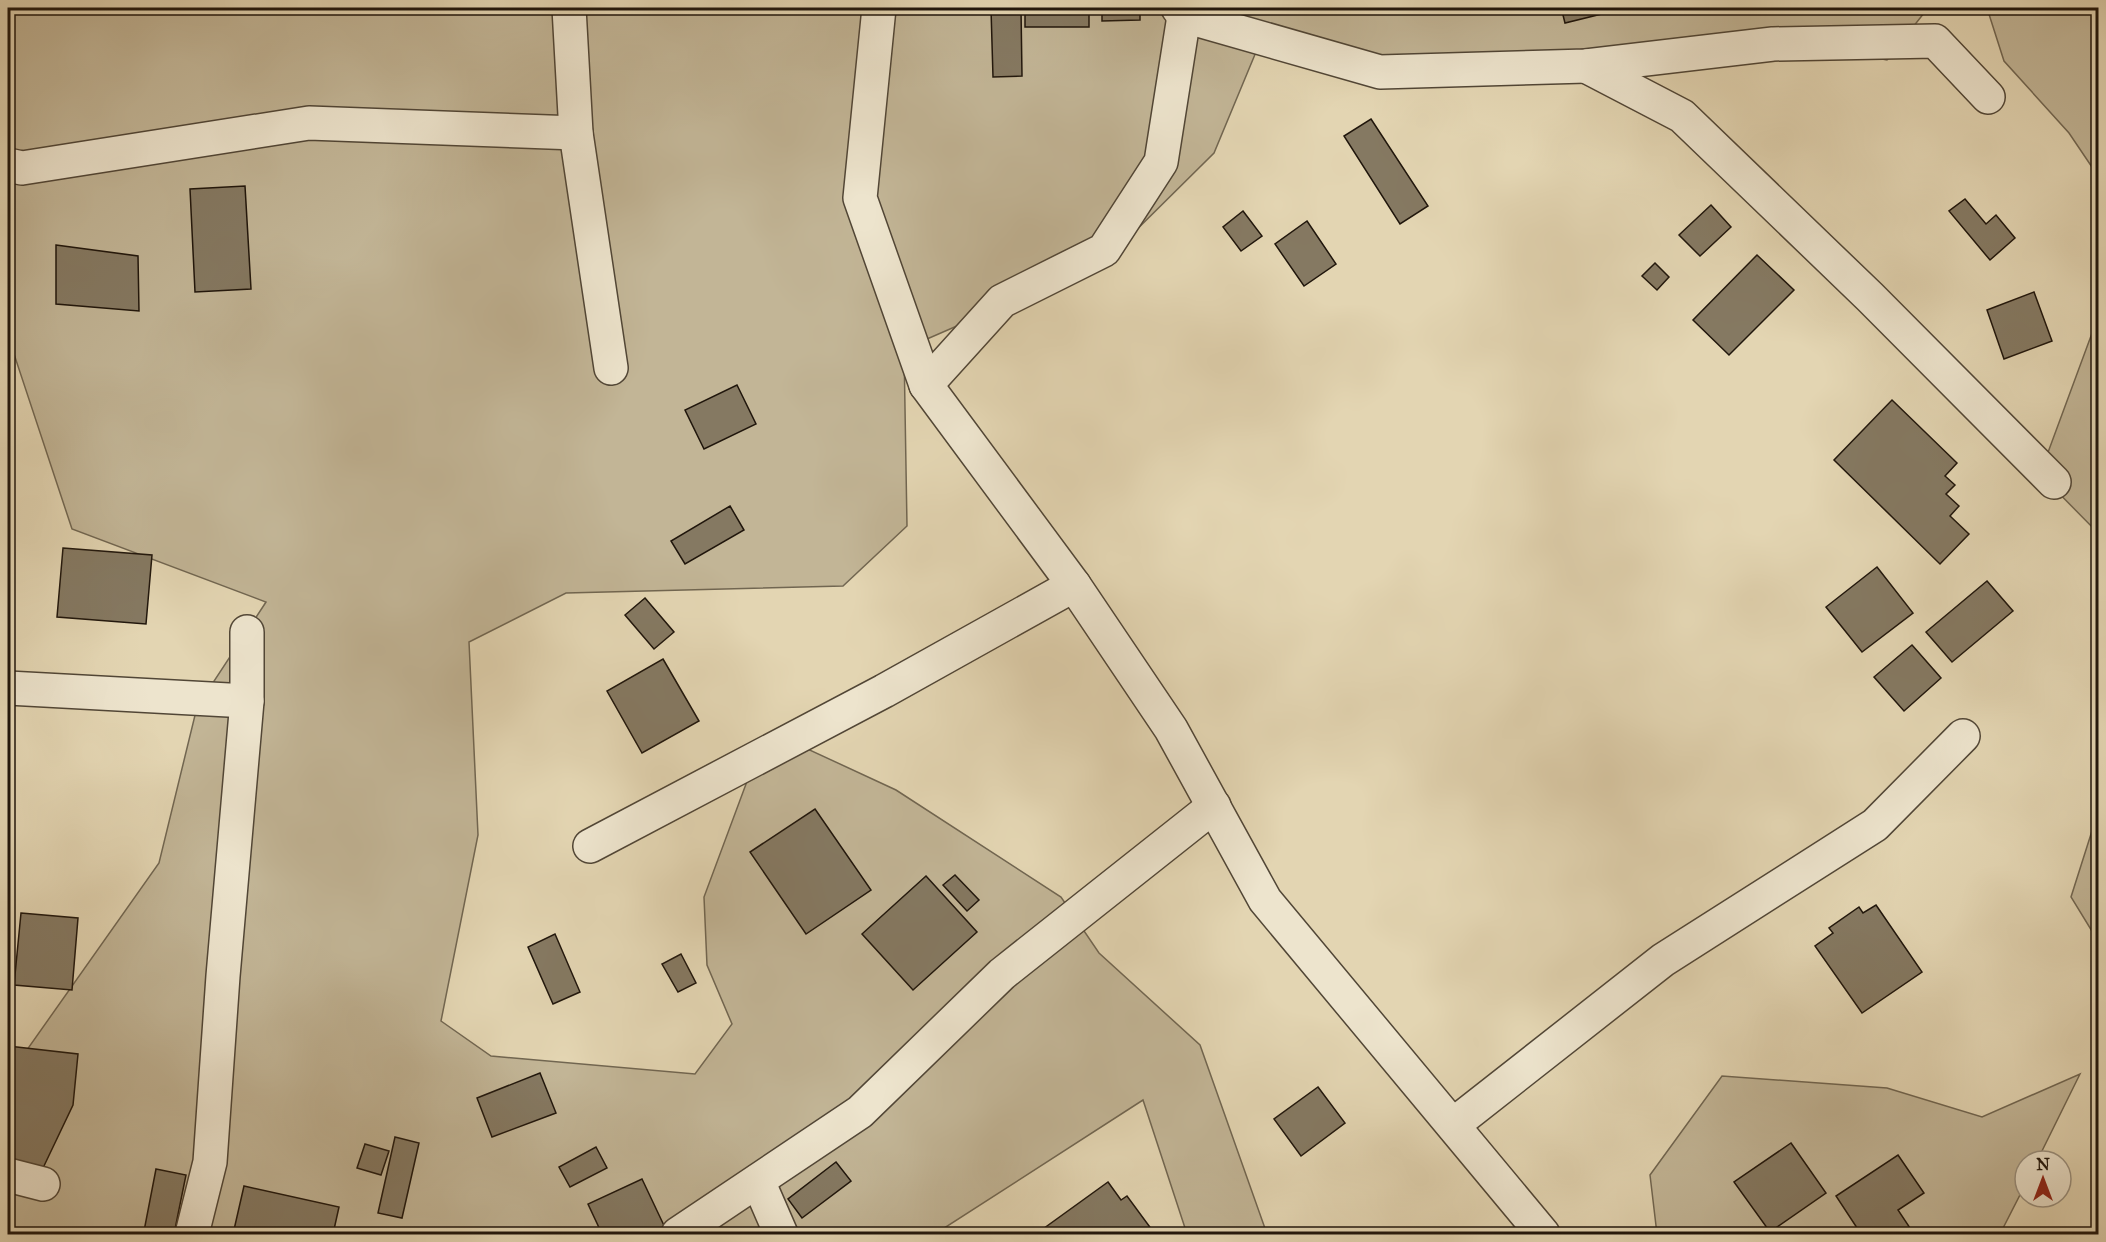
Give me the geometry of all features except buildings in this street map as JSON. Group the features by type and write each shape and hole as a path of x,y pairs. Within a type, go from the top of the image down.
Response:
{"street":[{"path":"569,8 576,133 611,368"},
{"path":"879,8 860,198 926,385 1074,585 1171,729 1265,900 1543,1234"},
{"path":"926,385 1002,301 1104,250 1161,162 1181,12 1380,72 1586,66 1773,44 1935,41 1988,97"},
{"path":"1586,66 1682,116 1870,297 2054,482"},
{"path":"8,165 22,168 309,123 576,133"},
{"path":"590,846 884,691 1074,585"},
{"path":"192,1234 210,1162 224,965 247,701 247,632"},
{"path":"8,687 247,701"},
{"path":"1453,1125 1663,960 1875,825 1963,736"},
{"path":"678,1234 860,1112 1002,974 1214,806"},
{"path":"8,1175 43,1184"},
{"path":"758,1181 781,1234"}],"shaded area":[{"path":"8,8 1928,8 1887,60 1820,48 1501,58 1256,52 1214,153 1104,262 904,349 907,526 843,586 566,593 469,642 478,835 441,1021 491,1056 695,1074 732,1024 707,965 704,897 749,776 799,745 896,790 1061,897 1099,953 1200,1045 1267,1234 1187,1234 1143,1100 935,1234 8,1234 8,1091 12,1071 159,863 197,707 266,602 72,529 8,336"},
{"path":"1987,8 2098,8 2098,176 2069,133 2004,61"},
{"path":"2098,317 2098,533 2040,474"},
{"path":"2098,812 2098,941 2071,897"},
{"path":"2080,1074 2043,1149 2013,1149 2013,1209 2000,1234 1657,1234 1650,1175 1722,1076 1887,1088 1982,1117"}]}
